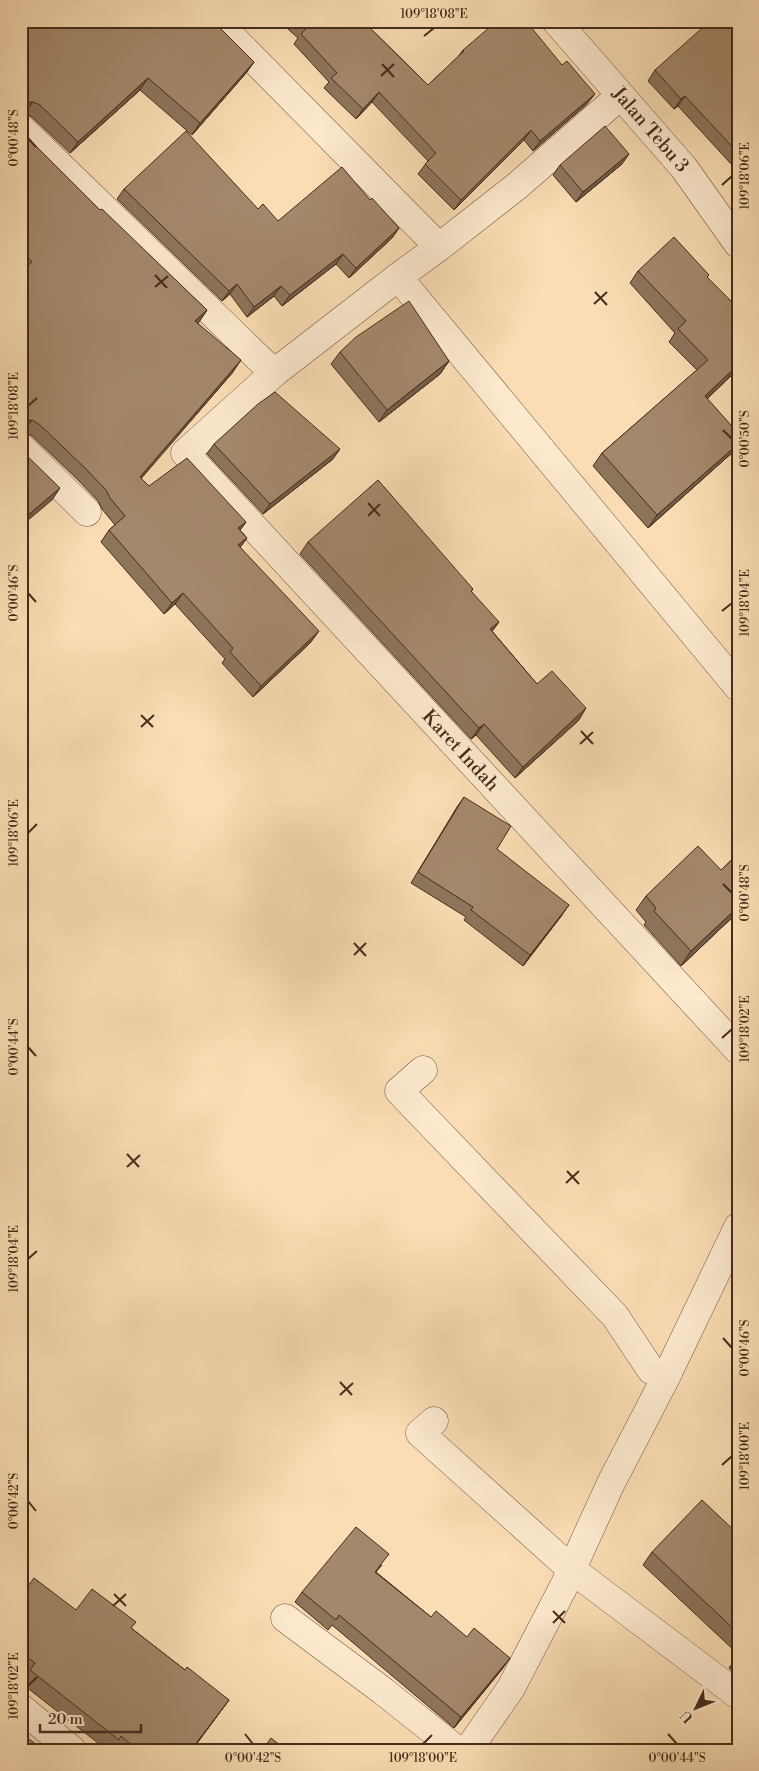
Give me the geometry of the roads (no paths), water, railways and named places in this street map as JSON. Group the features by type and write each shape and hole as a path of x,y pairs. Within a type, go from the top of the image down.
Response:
{"street":[{"path":"216,21 439,247"},
{"name":"Jalan Tebu 3","path":"556,21 684,168 738,244"},
{"path":"21,128 274,373 517,186 620,96"},
{"path":"398,277 738,687"},
{"name":"Karet Indah","path":"274,373 185,452 738,1050"},
{"path":"21,447 87,512"},
{"path":"423,1070 399,1091 615,1316 651,1370 666,1377"},
{"path":"468,1750 511,1688 572,1569 611,1483 666,1377 738,1227"},
{"path":"434,1421 420,1433 572,1569 738,1695"},
{"path":"285,1618 376,1685 457,1750"},
{"path":"21,1708 60,1746"}]}
